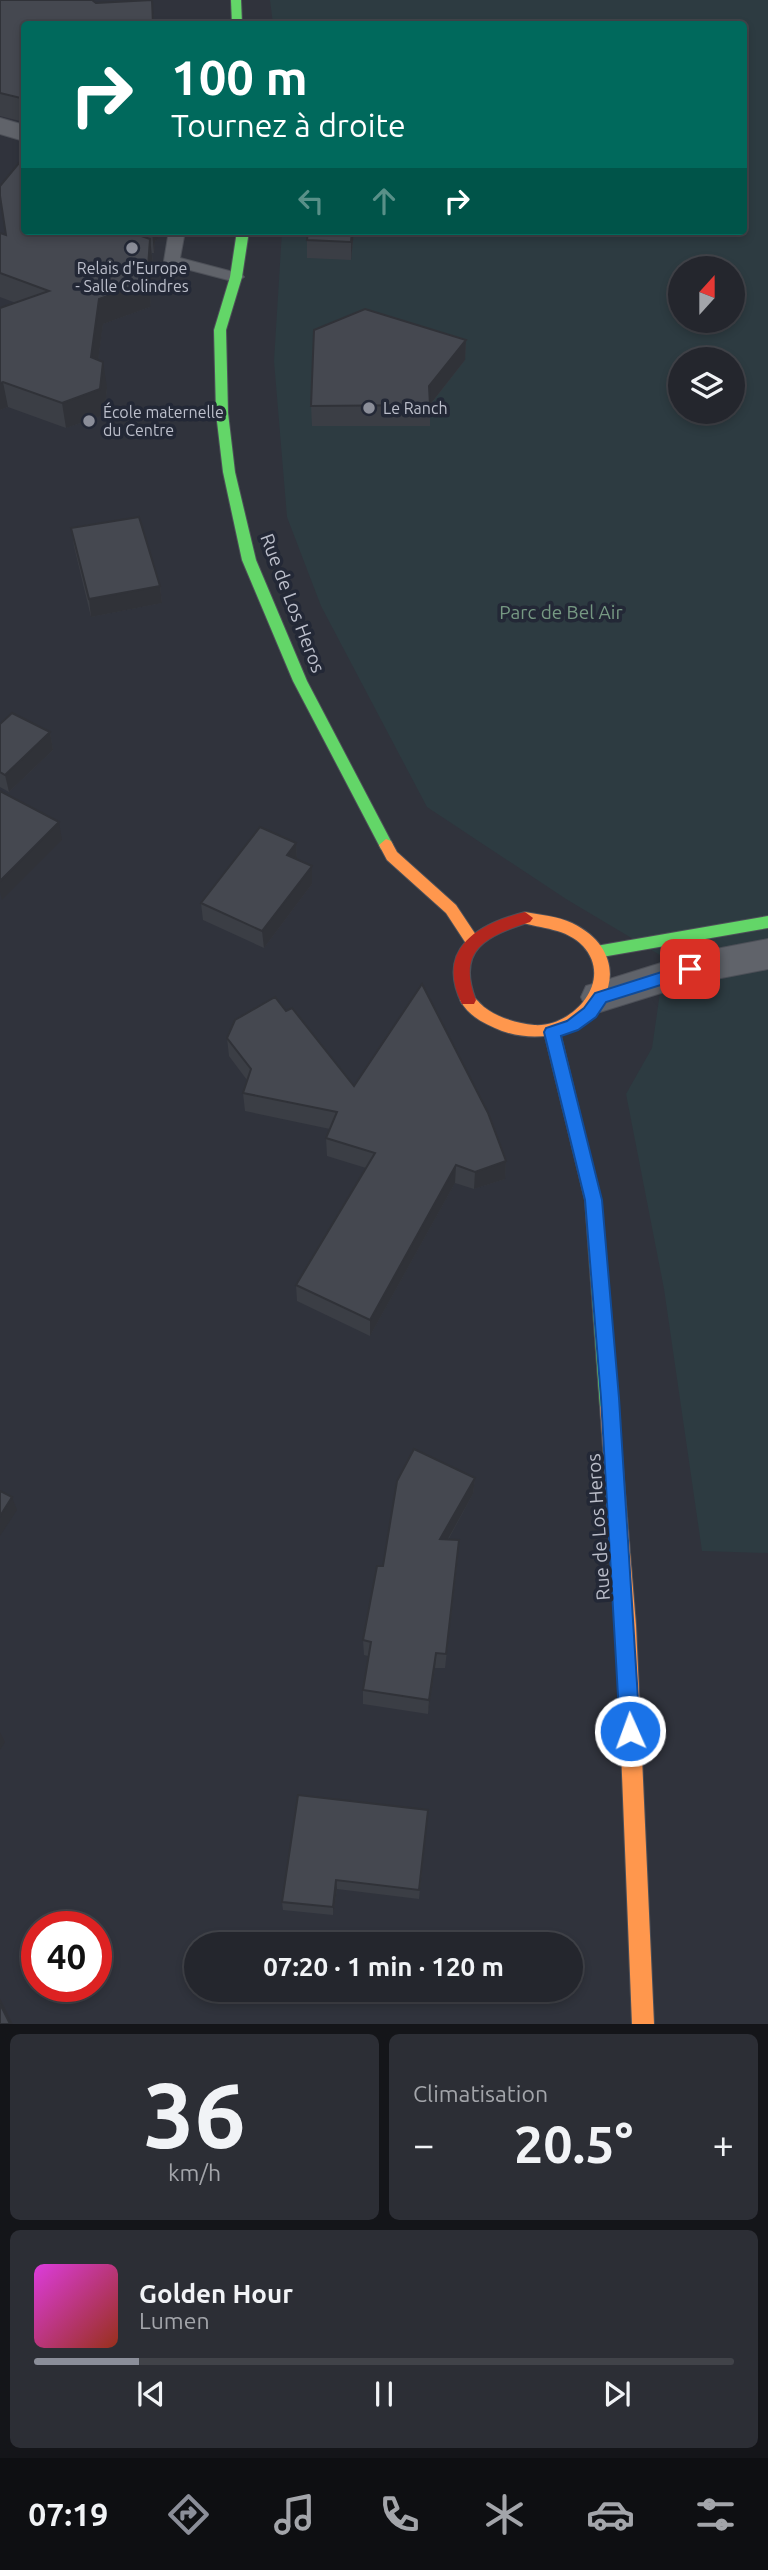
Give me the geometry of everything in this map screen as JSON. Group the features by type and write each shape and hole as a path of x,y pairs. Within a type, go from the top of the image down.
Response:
{"street":[{"path":"236,0 237,21"},
{"path":"0,126 21,132"},
{"name":"Rue de Los Heros","path":"242,235 236,276 220,330 222,413 229,472 249,560 300,681 392,856 452,909 472,942"},
{"path":"547,920 584,938 596,952 603,967 605,982 600,997 581,1019 552,1032 526,1033 502,1027 481,1016 467,998 460,979 462,959 472,942 505,921 547,920"},
{"path":"596,952 768,922"},
{"path":"600,997 690,969 768,954"},
{"name":"Rue de Los Heros","path":"552,1032 594,1214 626,1625 643,2024"}],"lane":[{"path":"176,235 172,261 236,276"}],"green space":[{"name":"Parc de Bel Air","path":"270,0 768,0 768,1553 702,1551 664,1289 626,1094 652,1048 665,958 566,899 427,807 321,606 287,517 274,361 282,235 747,235 747,21 273,21"}],"building":[{"path":"0,0 92,0 96,3 152,0 153,21 21,21 21,98 0,93"},
{"path":"21,161 21,235 139,235 150,239 147,282 99,299 91,357 103,362 100,389 62,403 0,383 0,308 49,291 0,273 0,233 6,235 0,186"},
{"path":"308,235 352,235 351,242 307,240"},
{"path":"365,309 466,340 429,386 430,405 311,406 314,330"},
{"path":"139,517 160,586 89,599 71,528"},
{"path":"12,713 50,732 5,775 0,772 0,724"},
{"path":"0,791 59,822 0,881"},
{"path":"260,827 296,843 287,855 312,866 262,931 201,903"},
{"path":"422,984 488,1113 506,1161 475,1172 456,1165 370,1320 296,1285 375,1153 326,1138 337,1112 243,1093 251,1069 227,1038 235,1020 275,997 286,1011 292,1008 354,1086"},
{"path":"414,1449 475,1478 440,1539 459,1540 446,1654 436,1653 429,1700 363,1690 371,1642 363,1640 377,1566 383,1566 397,1481"},
{"path":"0,1491 12,1497 0,1516"},
{"path":"298,1795 428,1810 419,1890 336,1880 333,1907 282,1902"},
{"path":"0,2004 10,2024 0,2024"}],"traffic: fast":[{"path":"236,0 237,21"},
{"path":"242,235 236,277 220,330 222,413 229,472 249,560 300,681 386,845"},
{"path":"596,952 768,922"},
{"path":"552,1032 593,1200 609,1407"}],"traffic: slow":[{"path":"386,845 392,856 451,909 472,941"},
{"path":"468,1000 476,1010 491,1019 508,1026 536,1031 561,1028 581,1016 595,1000 602,981 600,961 589,942 567,927 525,918"},
{"path":"609,1407 626,1625 643,2024"}],"traffic: jam":[{"path":"468,1000 462,983 461,968 464,956 472,944 495,928 525,918"}],"place":[{"name":"Relais d'Europe - Salle Colindres","path":"132,248"},
{"name":"Le Ranch","path":"369,408"},
{"name":"École maternelle du Centre","path":"89,421"}],"route":[{"path":"630,1731 626,1625 593,1200 552,1032 573,1025 590,1013 600,997 690,969"}]}
